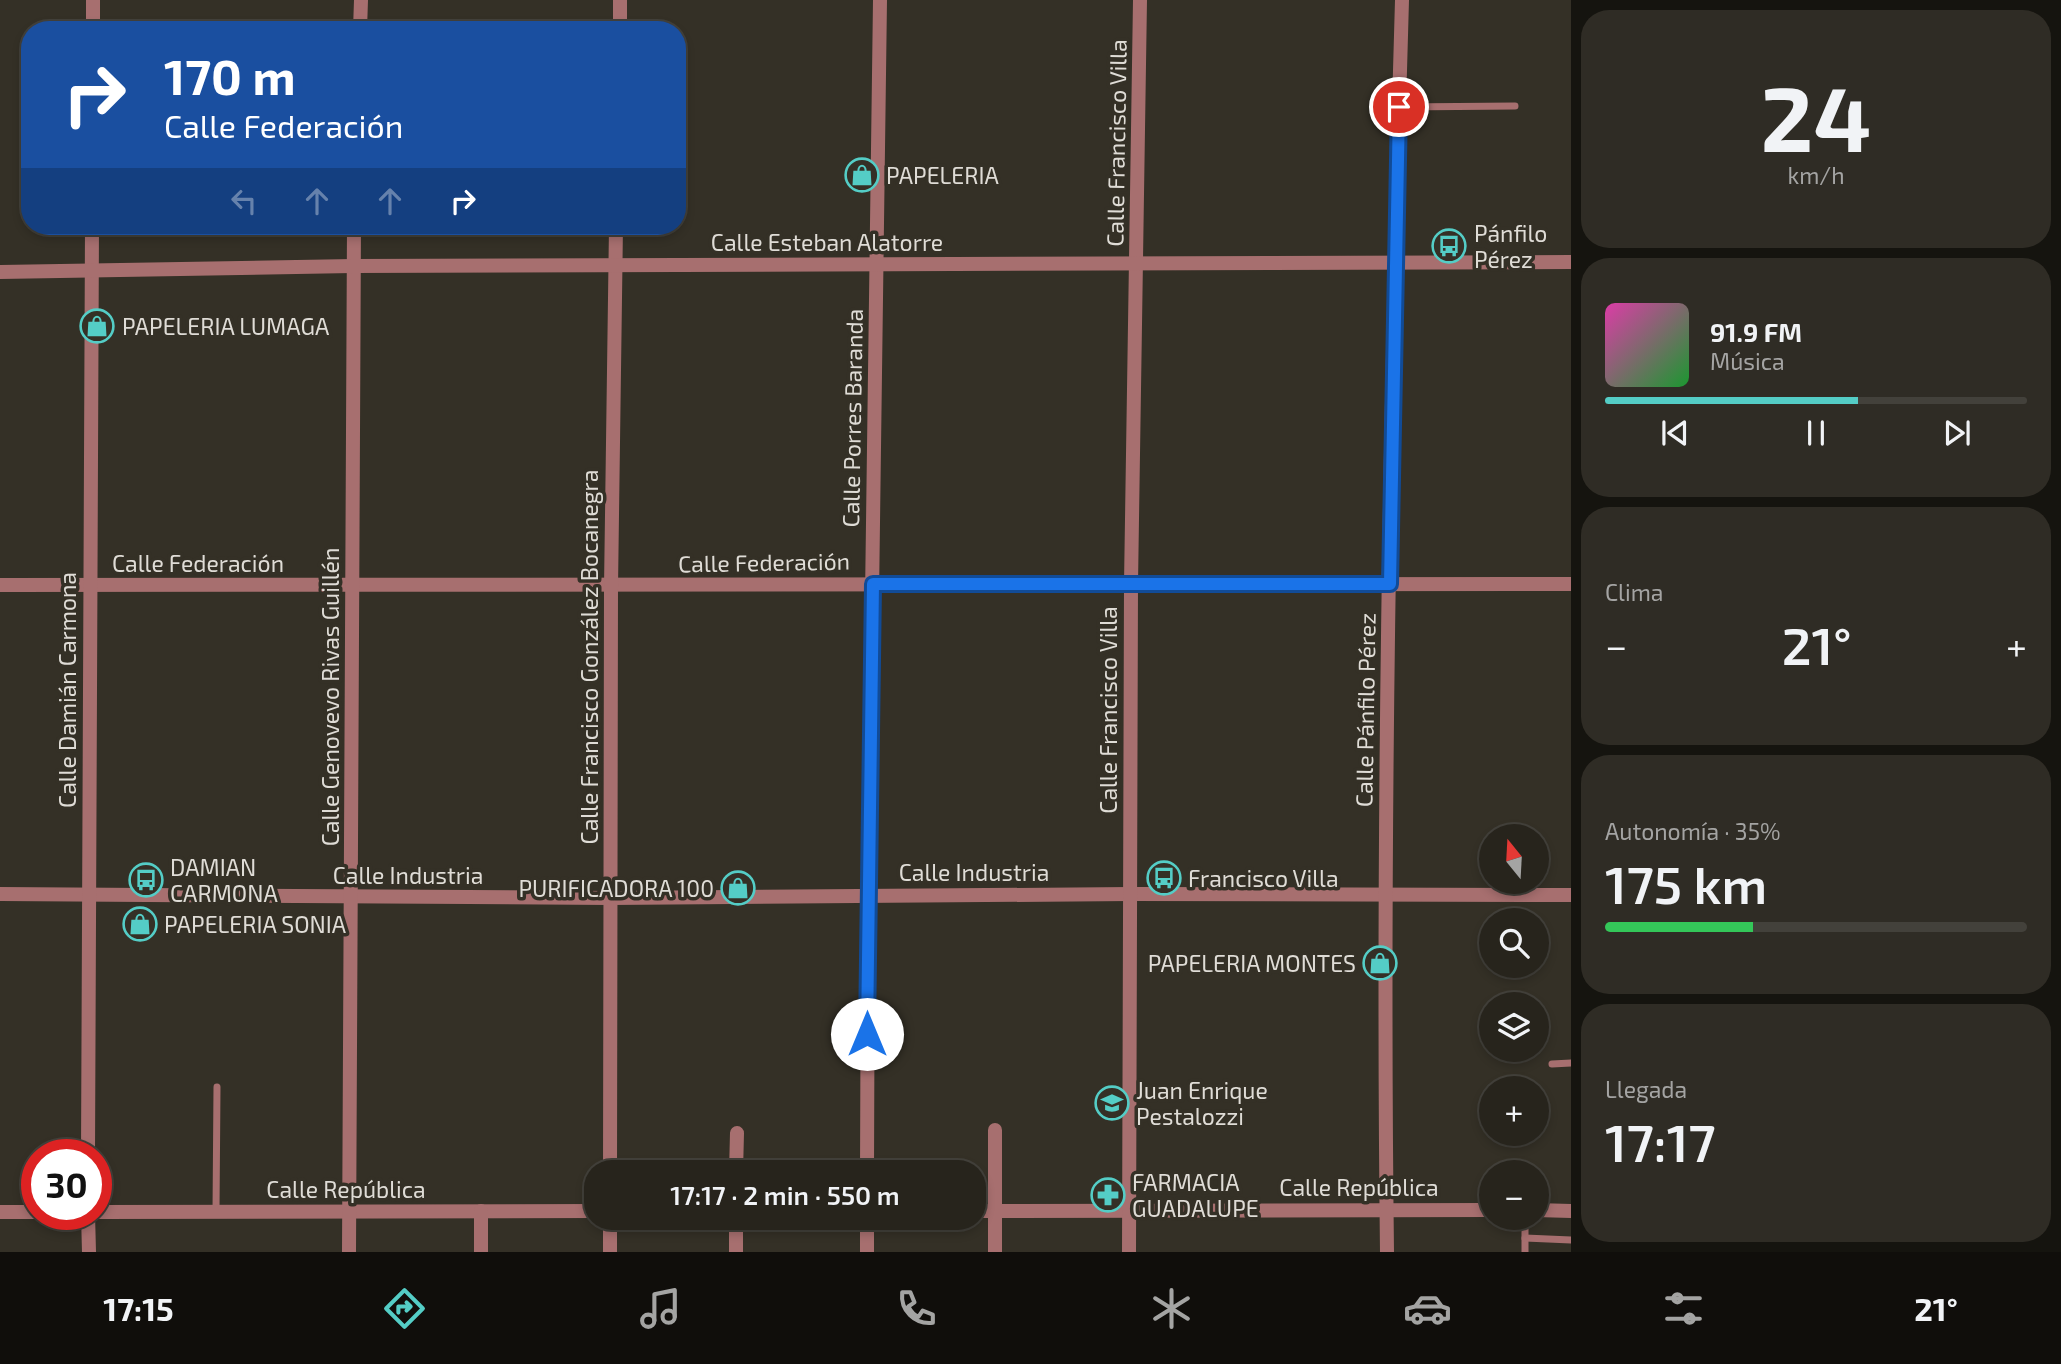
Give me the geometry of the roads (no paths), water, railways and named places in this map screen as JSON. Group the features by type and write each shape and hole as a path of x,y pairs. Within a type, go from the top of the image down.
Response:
{"street":[{"path":"93,0 93,21"},
{"path":"360,21 361,0"},
{"path":"620,0 620,21"},
{"name":"Calle Porres Baranda","path":"867,1160 880,0"},
{"name":"Calle Francisco Villa","path":"1129,1252 1130,584 1138,263 1140,0"},
{"name":"Calle Pánfilo Pérez","path":"1387,1252 1385,893 1402,0"},
{"name":"Calle Damián Carmona","path":"89,1139 92,235"},
{"name":"Calle Genovevo Rivas Guillén","path":"349,1252 354,235"},
{"name":"Calle Francisco González Bocanegra","path":"610,1160 611,587 616,235"},
{"name":"Calle Esteban Alatorre","path":"0,272 353,266 1571,262"},
{"name":"Calle Federación","path":"0,585 611,587 873,584 1571,584"},
{"name":"Calle Industria","path":"0,894 351,898 1385,893 1571,895"},
{"path":"995,1130 995,1252"},
{"path":"736,1160 737,1133"},
{"name":"Calle República","path":"986,1211 1479,1210"},
{"path":"1549,1210 1571,1211"},
{"path":"481,1211 481,1252"},
{"name":"Calle República","path":"112,1212 584,1211"},
{"path":"0,1212 21,1212"},
{"path":"88,1230 89,1252"},
{"path":"610,1230 610,1252"},
{"path":"736,1230 736,1252"},
{"path":"867,1230 867,1252"}],"lane":[{"path":"1399,107 1515,106"},
{"path":"1552,1064 1571,1063"},
{"path":"216,1212 217,1087"},
{"path":"1525,1230 1525,1252"},
{"path":"1525,1238 1571,1240"}],"place":[{"name":"PAPELERIA","path":"862,175"},
{"name":"Pánfilo Pérez","path":"1449,246"},
{"name":"PAPELERIA LUMAGA","path":"97,326"},
{"name":"Francisco Villa","path":"1164,878"},
{"name":"DAMIAN CARMONA","path":"146,880"},
{"name":"PURIFICADORA 100","path":"738,888"},
{"name":"PAPELERIA SONIA","path":"140,924"},
{"name":"PAPELERIA MONTES","path":"1380,963"},
{"name":"Juan Enrique Pestalozzi","path":"1112,1103"},
{"name":"FARMACIA GUADALUPE","path":"1108,1195"}]}
